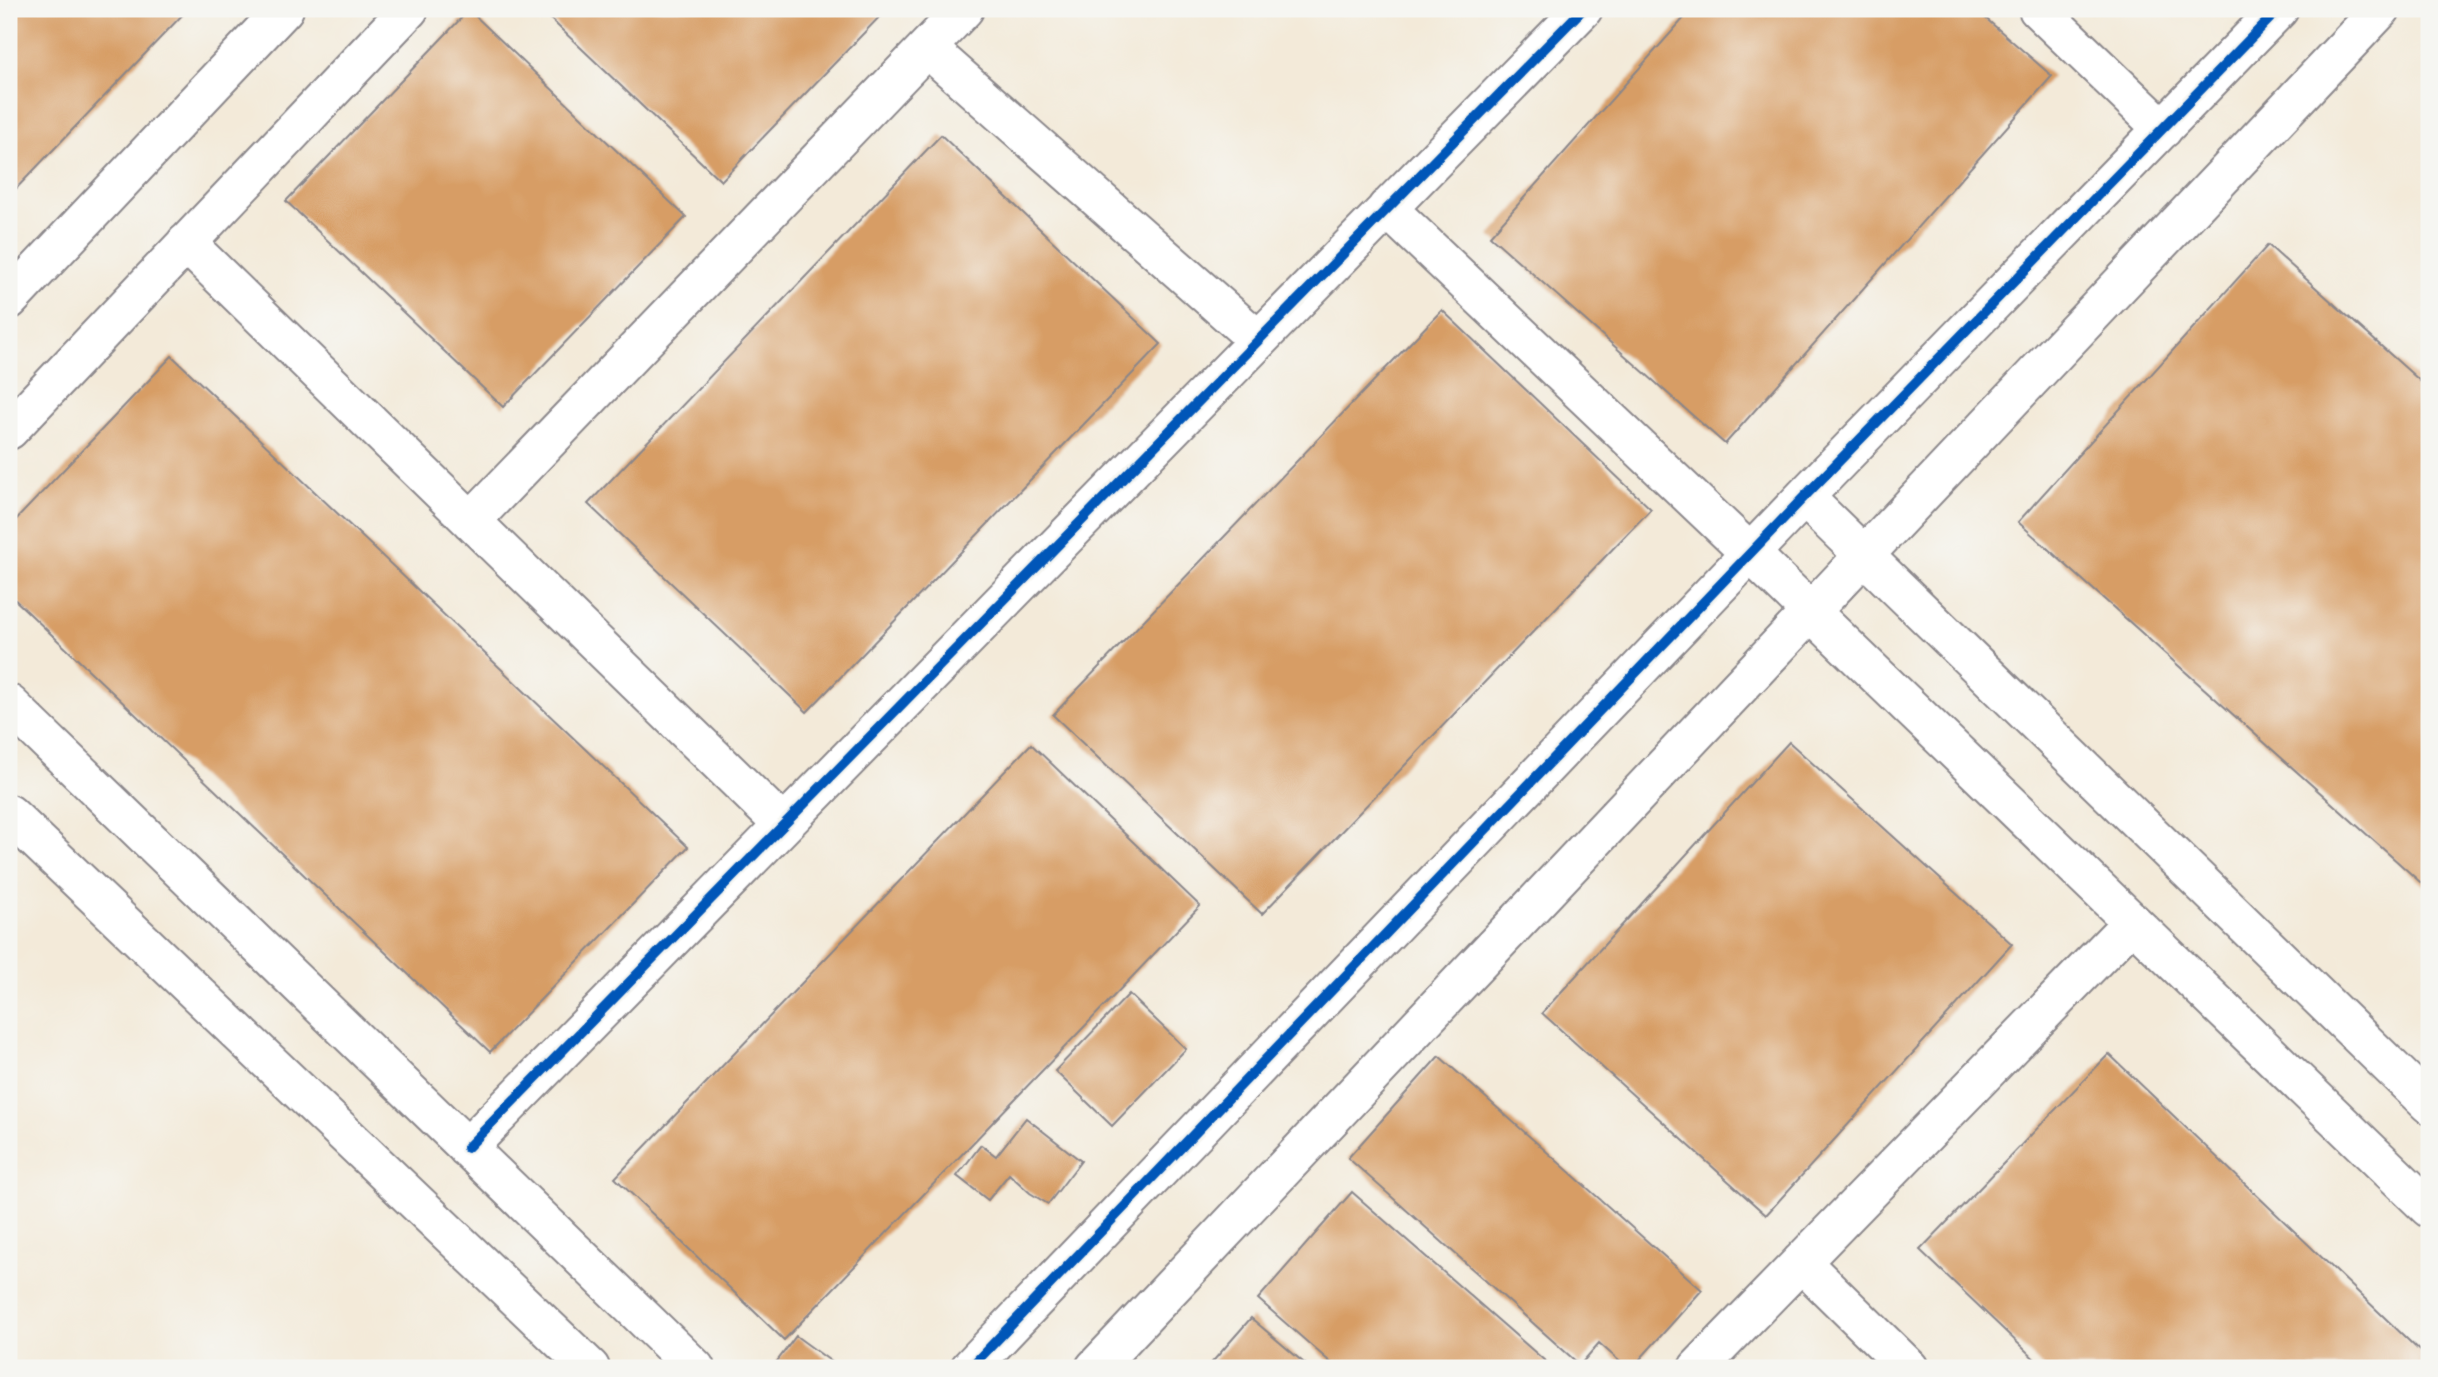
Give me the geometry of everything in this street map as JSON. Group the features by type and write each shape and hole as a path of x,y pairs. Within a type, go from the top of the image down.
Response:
{"street":[{"path":"9,300 284,9"},
{"path":"9,430 409,9"},
{"path":"471,521 964,9"},
{"path":"467,1148 1583,9"},
{"path":"2038,9 2163,129"},
{"path":"970,1368 1804,497 2279,9"},
{"path":"1095,1368 2381,9"},
{"path":"927,48 1258,340"},
{"path":"1387,208 1751,554 2429,1208"},
{"path":"186,243 783,825"},
{"path":"1804,497 2429,1104"},
{"path":"9,705 695,1368"},
{"path":"9,814 590,1368"},
{"path":"1699,1368 2132,922"},
{"path":"1801,1262 1909,1368"}],"building":[{"path":"9,9 188,9 9,196"},
{"path":"540,9 887,9 721,181"},
{"path":"1692,9 1975,9 2052,76 1725,444 1490,236"},
{"path":"469,10 686,217 503,407 286,201"},
{"path":"941,135 1161,344 807,712 588,504"},
{"path":"2268,245 2429,389 2429,890 2018,522"},
{"path":"1442,310 1651,509 1262,914 1053,715"},
{"path":"172,356 688,847 490,1052 9,594 9,527"},
{"path":"1789,742 2012,944 1766,1215 1542,1013"},
{"path":"1031,744 1200,906 784,1340 615,1178"},
{"path":"1129,994 1186,1049 1112,1126 1055,1071"},
{"path":"2109,1054 2429,1360 2429,1368 2044,1368 1920,1250"},
{"path":"1439,1056 1702,1290 1632,1368 1627,1368 1599,1343 1580,1365 1348,1158"},
{"path":"1026,1118 1081,1161 1048,1204 1030,1193 1009,1174 988,1200 957,1176 981,1145 996,1156"},
{"path":"1352,1192 1553,1368 1337,1368 1258,1299"},
{"path":"1251,1318 1310,1368 1207,1368"},
{"path":"796,1336 840,1368 780,1368 775,1364"}],"cycle path":[{"path":"467,1148 1583,9"},
{"path":"970,1368 1804,497 2279,9"}]}
